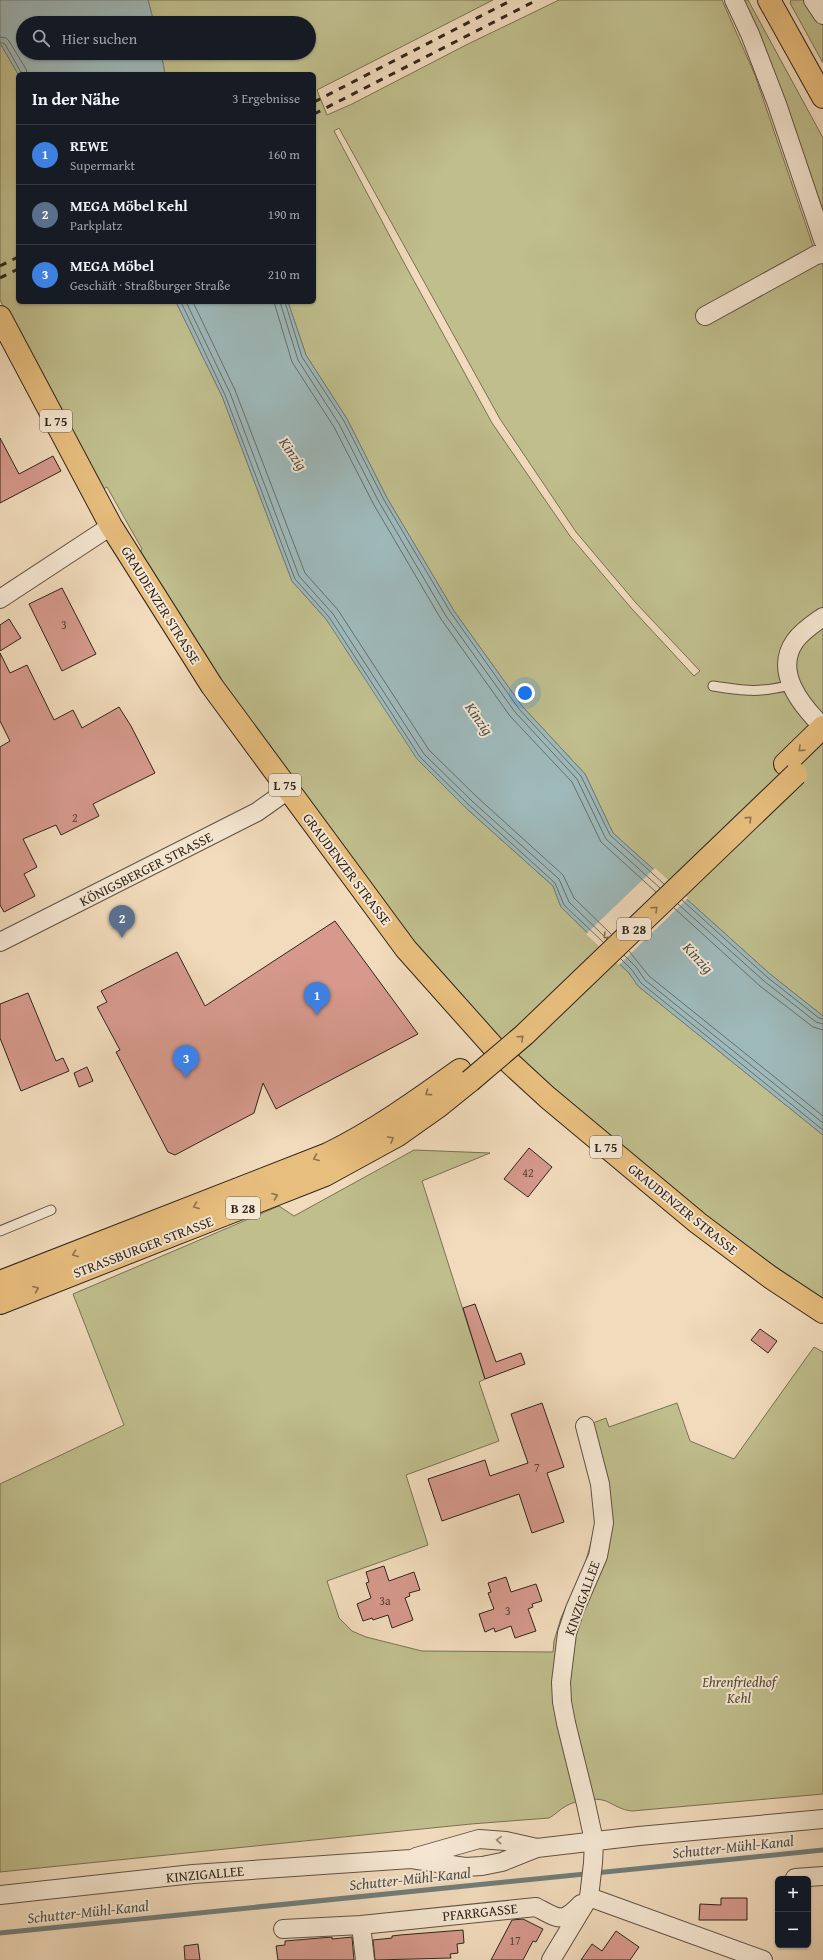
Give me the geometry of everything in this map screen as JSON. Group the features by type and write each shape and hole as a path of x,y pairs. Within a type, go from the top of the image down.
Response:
{"main road":[{"path":"769,0 823,97"},
{"name":"GRAUDENZER STRASSE","path":"0,317 111,526 212,686 406,949 497,1051 547,1097 698,1223 770,1277 823,1312"},
{"name":"B 28","path":"465,1075 514,1024 791,769 821,734"},
{"name":"STRASSBURGER STRASSE","path":"0,1282 328,1154 350,1143 465,1075"},
{"name":"STRASSBURGER STRASSE","path":"0,1303 325,1175 398,1135 439,1106 465,1075"}],"street":[{"path":"734,0 750,34 776,104 823,240"},
{"path":"813,0 823,15"},
{"path":"705,316 816,255 823,254"},
{"path":"0,599 111,526"},
{"path":"821,734 791,685 788,656 794,642 805,630 823,617"},
{"name":"KÖNIGSBERGER STRASSE","path":"0,942 257,812 288,790"},
{"name":"KINZIGALLEE","path":"586,1426 600,1484 604,1523 598,1556 575,1609 567,1633 561,1682 562,1702 566,1723 594,1841"},
{"name":"KINZIGALLEE","path":"0,1895 193,1874 411,1859 465,1867 482,1866 502,1862 538,1848 594,1841 823,1819"},
{"name":"KINZIGALLEE","path":"411,1859 479,1839 506,1841 538,1848"},
{"path":"551,1960 589,1897 594,1841"},
{"path":"811,1877 823,1876"},
{"path":"589,1897 763,1960"},
{"name":"PFARRGASSE","path":"284,1929 361,1925 536,1907 556,1918 563,1918 570,1916 589,1897"},
{"path":"361,1925 365,1960"}],"lane":[{"path":"713,686 749,692 791,685"},
{"path":"0,1231 51,1210"}],"green space":[{"path":"148,0 493,0 317,90 327,115 352,104 466,45 559,0 722,0 755,75 817,258 823,262 823,1016 770,974 613,833 585,774 522,706 454,611 387,498 347,419 306,355 289,304 316,304 316,72 165,72 162,60 316,60 316,16 152,16","holes":["339,128 500,419 576,532 636,603 700,671 694,676 632,609 570,536 492,423 334,131"]},
{"path":"741,0 748,0 823,138 823,222 796,132 771,66"},
{"path":"791,0 806,0 823,23 823,63 790,3"},
{"path":"0,43 17,72 16,304 177,304 222,396 292,581 326,619 466,808 553,886 561,907 629,973 638,986 823,1135 823,1299 740,1242 690,1204 533,1075 525,1062 485,1023 416,944 258,736 138,556 142,549 107,487 100,491 0,300"},
{"name":"Ehrenfriedhof Kehl","path":"414,1150 490,1153 422,1181 485,1379 479,1382 499,1441 406,1475 428,1545 327,1581 339,1618 352,1631 366,1637 422,1651 553,1652 554,1641 561,1618 585,1564 597,1521 585,1426 606,1418 609,1427 677,1403 690,1441 734,1459 814,1347 823,1352 823,1794 632,1811 602,1800 586,1800 570,1804 549,1818 471,1824 0,1872 0,1484 124,1425 73,1294 279,1206 294,1216"}],"water":[{"path":"0,0 148,0 152,16 16,16 16,60 162,60 165,72 17,72 0,43"},
{"name":"Kinzig","path":"177,304 289,304 306,355 347,419 387,498 454,611 522,706 585,774 613,833 770,974 823,1016 823,1135 638,986 629,973 561,907 553,886 466,808 417,759 326,619 292,581 222,396"}],"pier":[{"path":"655,868 688,898 619,965 586,934"}],"building":[{"path":"0,438 19,474 53,456 61,471 0,503"},
{"path":"62,588 96,654 62,671 29,604"},
{"path":"9,619 21,638 0,651 0,625"},
{"path":"0,653 10,673 27,665 54,720 73,710 82,728 119,707 131,726 155,773 93,804 99,816 61,835 56,825 23,839 37,867 24,874 35,896 4,912 0,905 0,747 10,741 0,721"},
{"path":"335,921 418,1034 276,1109 263,1083 254,1113 175,1155 168,1152 116,1052 120,1050 97,1007 107,1002 101,991 177,952 205,1006"},
{"path":"28,993 56,1061 63,1058 69,1071 21,1091 0,1038 0,1004"},
{"path":"87,1067 93,1081 79,1087 74,1073"},
{"path":"529,1148 552,1167 528,1197 504,1179"},
{"path":"475,1304 496,1362 521,1353 525,1364 485,1379 463,1308"},
{"path":"760,1329 777,1341 768,1353 751,1340"},
{"path":"542,1403 564,1467 547,1473 564,1522 532,1533 519,1494 442,1521 428,1479 485,1460 490,1476 528,1463 511,1414"},
{"path":"384,1566 389,1581 414,1572 420,1590 409,1593 410,1596 405,1598 413,1620 392,1628 388,1615 373,1620 372,1618 363,1621 357,1604 371,1598 366,1583 369,1582 366,1572"},
{"path":"506,1577 511,1592 536,1584 542,1601 532,1604 533,1607 528,1609 536,1631 515,1638 511,1626 495,1632 494,1628 485,1632 479,1614 494,1609 488,1593 491,1592 488,1583"},
{"path":"721,1898 747,1898 747,1920 699,1920 700,1904 721,1905"},
{"path":"523,1919 543,1929 536,1942 533,1941 523,1960 491,1960 512,1920"},
{"path":"463,1930 464,1943 457,1944 458,1953 450,1954 451,1958 375,1960 373,1940 392,1938 392,1936 400,1935"},
{"path":"616,1931 639,1947 630,1960 581,1960 592,1944 602,1951"},
{"path":"332,1937 332,1939 352,1937 354,1960 278,1960 276,1946 285,1945 285,1941"},
{"path":"198,1944 200,1960 185,1960 184,1946"}],"waterway":[{"name":"Schutter-Mühl-Kanal","path":"0,1933 823,1850"}],"railway":[{"path":"316,101 512,0"},
{"path":"316,113 537,0"},
{"path":"0,266 16,258"},
{"path":"0,278 16,270"}],"place":[{"name":"MEGA Möbel Kehl","path":"122,938"},
{"name":"REWE","path":"317,1015"},
{"name":"MEGA Möbel","path":"186,1078"}]}
